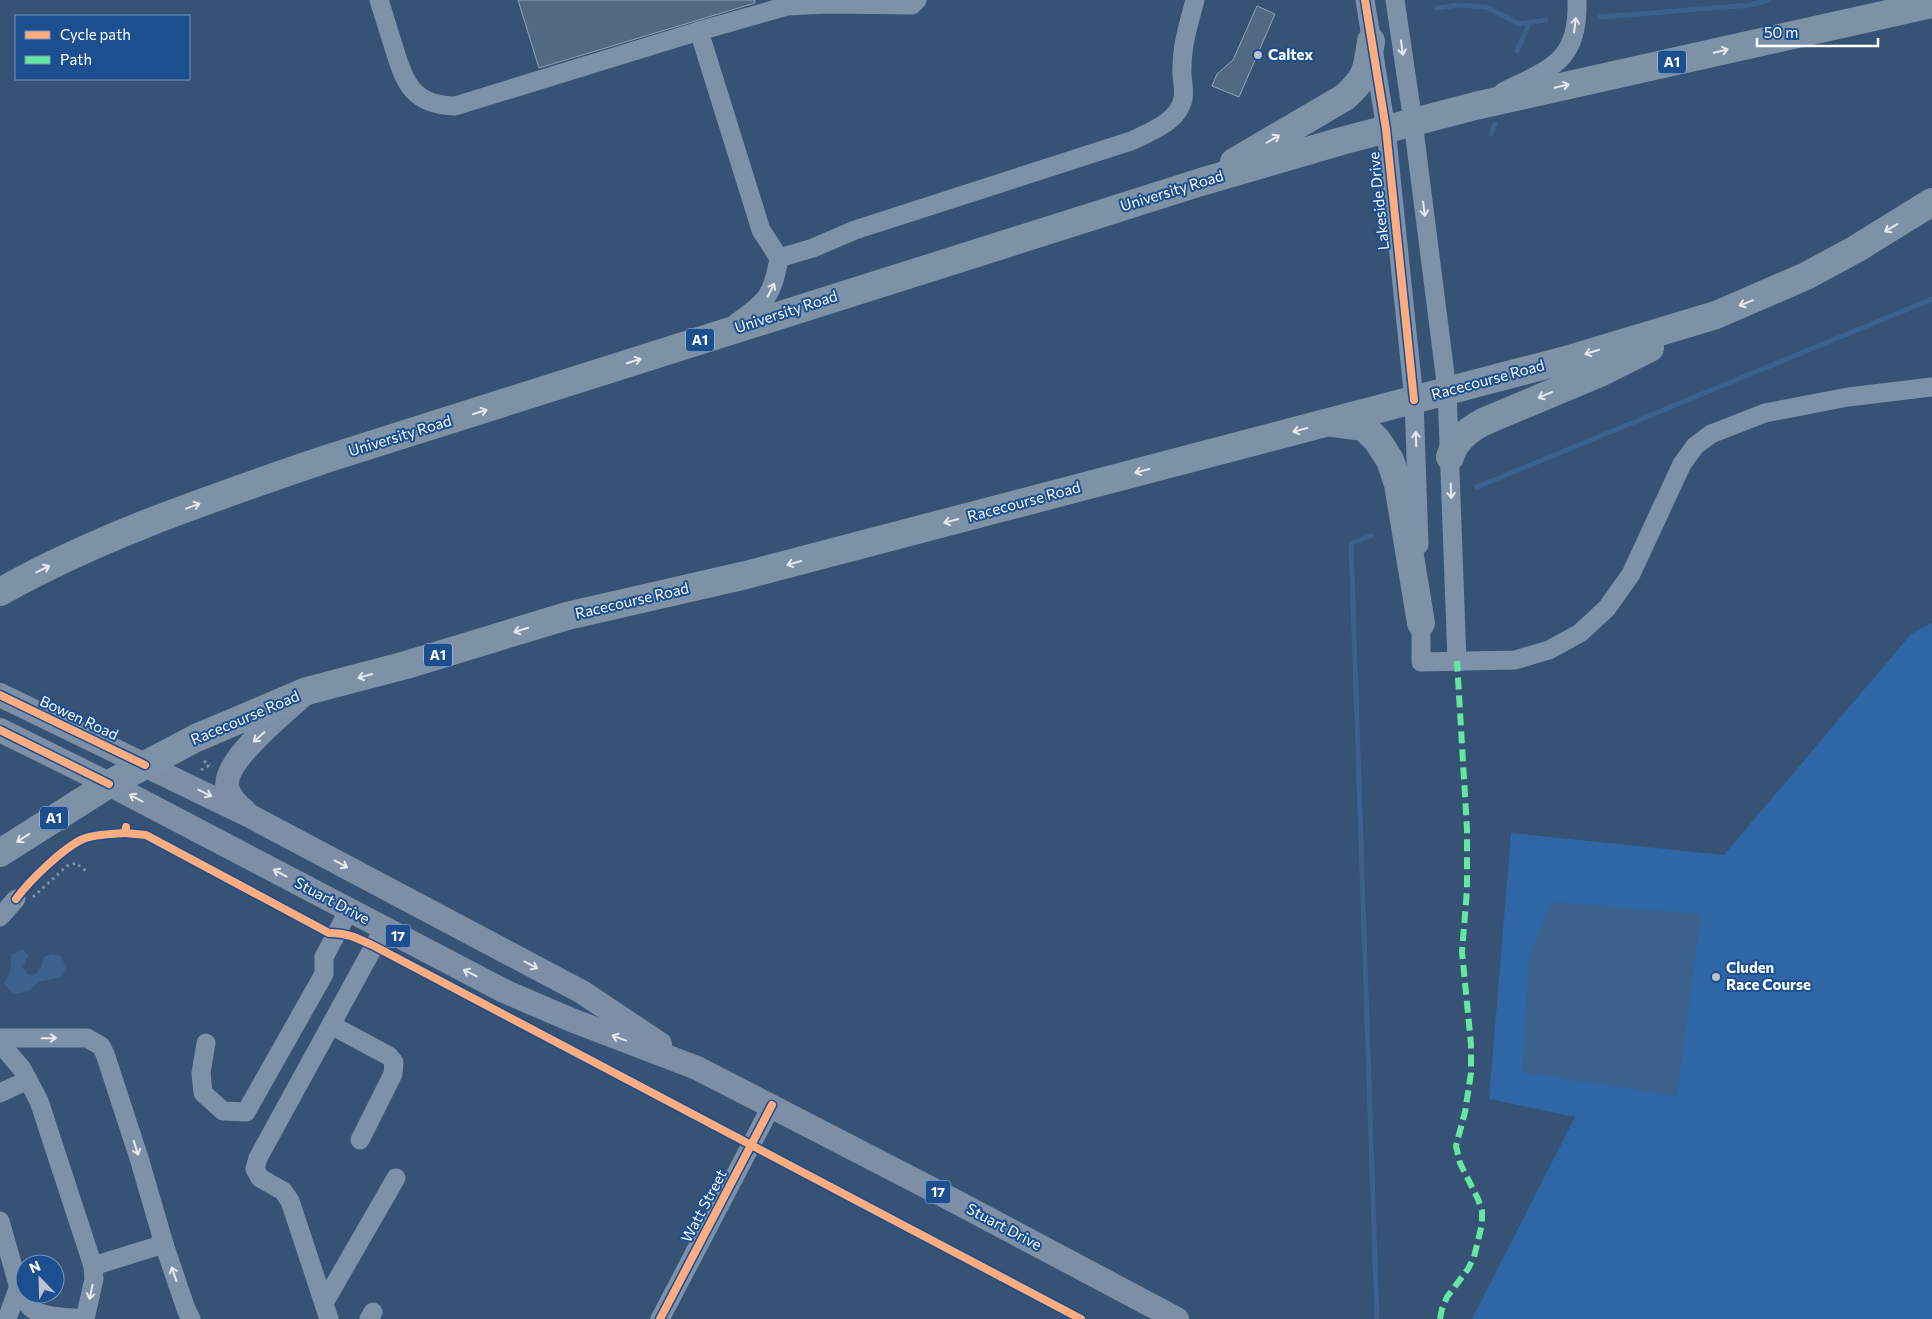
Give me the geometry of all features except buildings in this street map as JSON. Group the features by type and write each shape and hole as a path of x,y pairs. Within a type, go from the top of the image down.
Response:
{"highway":[{"name":"A1","path":"1413,122 1475,106 1932,4"},
{"path":"1201,182 1345,98 1359,84 1367,70 1371,42"},
{"name":"University Road","path":"0,592 83,550 190,506 323,460 1201,182 1413,122"},
{"name":"Racecourse Road","path":"109,784 196,738 307,691 406,665 568,616 746,575 1414,400 1573,358 1716,315 1806,276 1856,250 1932,202"},
{"path":"1450,457 1452,449 1458,441 1472,428 1483,422 1602,372 1716,315"},
{"path":"1326,423 1364,427 1377,440 1390,460 1398,484 1421,623"},
{"name":"A1","path":"0,853 109,784"}],"main road":[{"path":"252,817 237,804 228,790 228,777 231,769 245,749 307,691"},
{"name":"Bowen Road","path":"0,695 145,764"},
{"name":"17","path":"0,730 109,784"},
{"name":"Stuart Drive","path":"145,764 252,817 582,992 697,1068"},
{"name":"Stuart Drive","path":"109,784 504,991 569,1019 697,1068 772,1105 1177,1319"}],"street":[{"path":"378,0 403,77 418,95 438,106 455,106 787,6 827,4 912,5 918,0"},
{"path":"779,258 813,248 855,230 1131,141 1157,129 1174,115 1183,100 1181,70 1184,39 1195,0"},
{"path":"1394,0 1413,122 1446,390 1457,661 1516,660 1549,650 1580,633 1607,608 1631,574 1682,464 1695,446 1710,434 1765,413 1848,397 1932,387"},
{"path":"1475,106 1549,69 1566,53 1574,39 1577,0"},
{"name":"Lakeside Drive","path":"1363,3 1386,129 1414,400 1421,662 1457,661"},
{"path":"699,31 761,230 779,258 776,280 769,296 757,308 721,333"},
{"path":"0,917 24,898"},
{"path":"206,1043 201,1073 203,1093 223,1111 246,1112 324,974 324,957 349,910"},
{"path":"326,1311 290,1201 283,1191 260,1178 255,1169 258,1158 384,928"},
{"path":"331,1025 389,1056 394,1062 393,1074 360,1140"},
{"path":"0,1038 87,1038 100,1046 105,1054 139,1158 164,1244 191,1319"},
{"path":"0,1043 22,1069 39,1100 93,1266 94,1278 84,1319 47,1314 34,1310 27,1304"},
{"path":"0,1093 28,1080"},
{"name":"Watt Street","path":"660,1319 772,1105"},
{"path":"326,1311 396,1178"},
{"path":"0,1222 15,1273"},
{"path":"93,1266 164,1244"},
{"path":"7,1319 15,1297"}],"path":[{"path":"204,761 215,767"},
{"path":"194,773 210,765"},
{"path":"24,898 67,866 76,863 86,872"}],"shaded area":[{"name":"Cluden Race Course","path":"1932,623 1932,1319 1472,1319 1575,1117 1489,1099 1511,833 1724,855 1911,634"},
{"path":"1551,902 1701,914 1677,1096 1522,1072 1529,957"},
{"path":"23,949 28,955 23,967 28,975 35,974 41,968 44,957 52,954 61,956 65,969 64,974 62,977 38,982 29,991 14,994 4,984 11,969 11,955"}],"waterway":[{"path":"1600,17 1751,5 1768,0"},
{"path":"1437,8 1459,5 1486,7 1519,24 1546,20"},
{"path":"1517,51 1530,22"},
{"path":"1491,134 1495,124"},
{"path":"1477,487 1932,299"},
{"path":"1371,536 1351,543 1377,1319"}],"marked path":[{"path":"1440,1319 1447,1297 1468,1269 1474,1257 1482,1224 1482,1211 1460,1163 1456,1146 1465,1112 1471,1073 1471,1044 1462,952 1467,890 1467,829 1457,661"}],"cycle path":[{"path":"1365,0 1386,129 1414,400"},
{"path":"0,695 145,765"},
{"path":"0,730 109,784"},
{"path":"126,827 125,833 146,835 329,933 347,935 374,946 1081,1319"},
{"path":"16,899 29,883 75,843 93,836 125,833"},
{"path":"660,1319 772,1105"}],"place":[{"name":"Caltex","path":"1258,55"},
{"name":"Cluden Race Course","path":"1716,977"}]}
